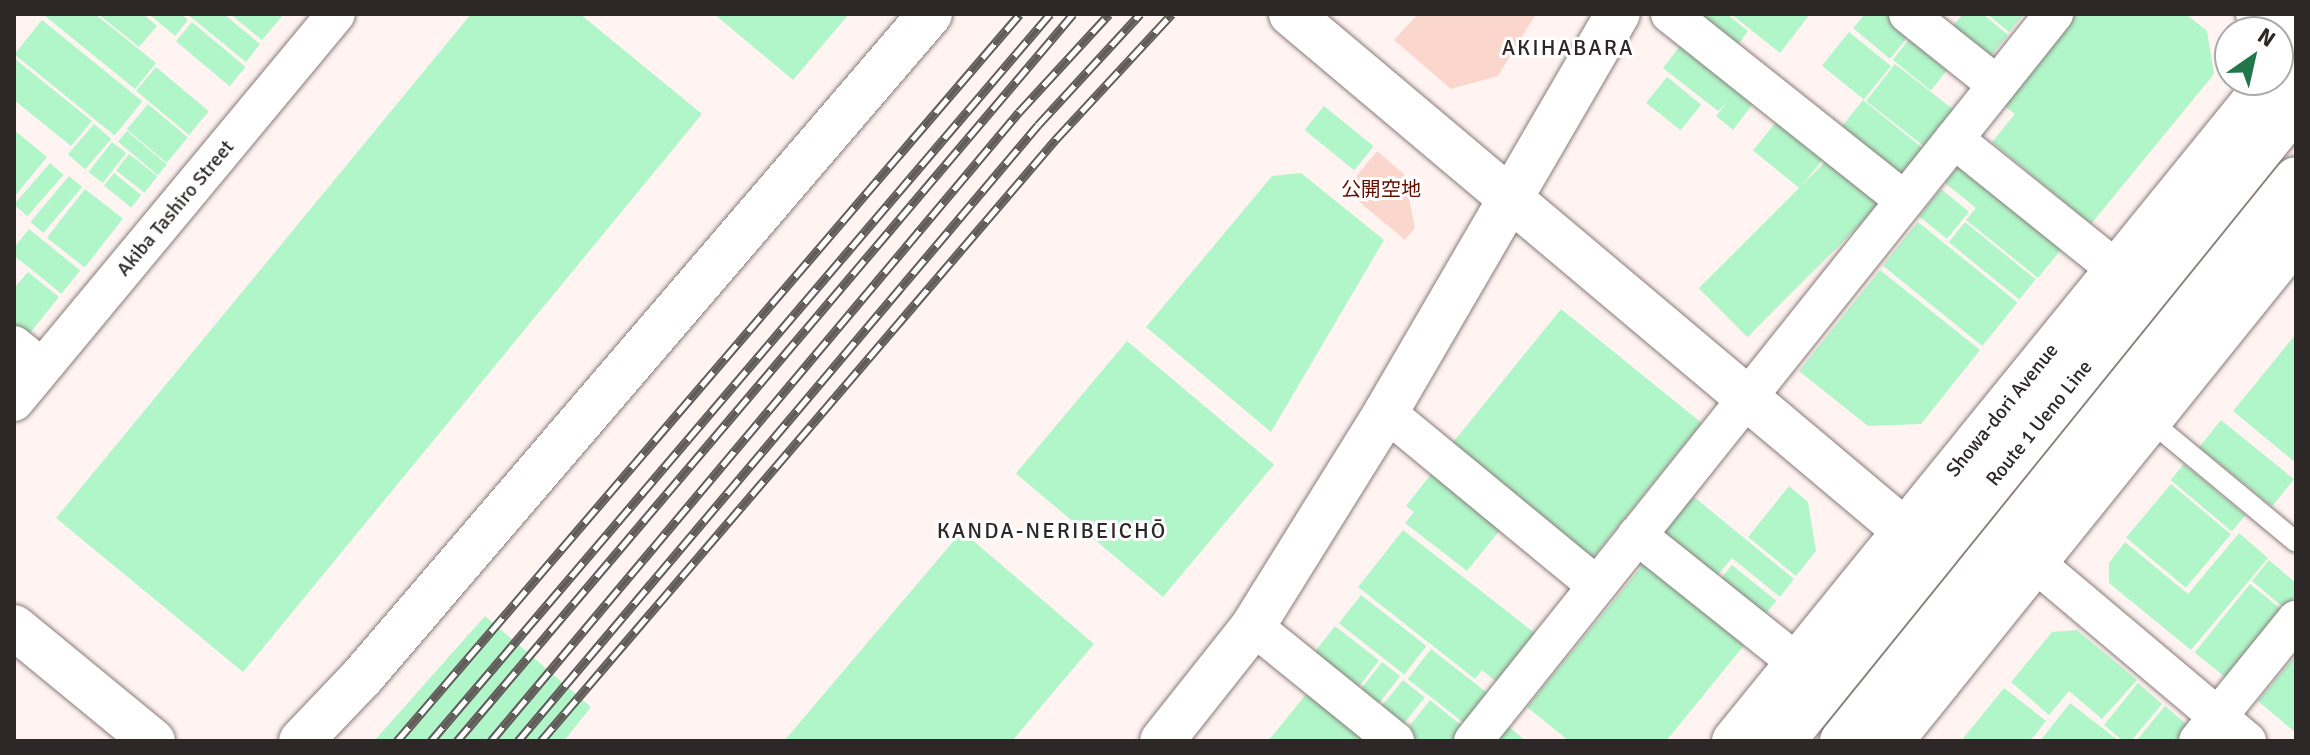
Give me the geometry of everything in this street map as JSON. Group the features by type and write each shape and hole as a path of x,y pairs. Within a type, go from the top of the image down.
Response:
{"main road":[{"path":"301,741 362,677 930,14"},
{"path":"1291,14 1904,530"},
{"path":"1162,741 1253,626 1386,412 1508,196 1618,14"},
{"path":"2258,14 2296,48"},
{"name":"Showa-dori Avenue","path":"1734,741 2258,96"},
{"name":"Route 1 Ueno Line","path":"1783,741 2296,106"},
{"path":"1842,741 2296,179"},
{"path":"1891,741 2296,238"},
{"path":"14,627 153,741"}],"street":[{"name":"Akiba Tashiro Street","path":"14,402 28,356 336,14"},
{"path":"1670,14 1904,200"},
{"path":"1908,14 1997,85"},
{"path":"1473,741 2054,14"},
{"path":"1954,139 2117,270"},
{"path":"1386,412 1597,586"},
{"path":"1637,535 1796,662"},
{"path":"2033,561 2208,729 2247,741"},
{"path":"2208,729 2296,620"},
{"path":"1253,626 1395,741"}],"lane":[{"path":"2148,419 2296,542"}],"green space":[{"path":"1418,14 1536,14 1498,76 1451,89 1394,40"},
{"name":"公開空地","path":"1377,151 1404,174 1415,228 1405,240 1345,190"}],"building":[{"path":"95,14 156,63 135,89 45,16"},
{"path":"98,14 143,14 157,26 139,47"},
{"path":"149,14 181,14 188,20 175,36"},
{"path":"187,14 224,14 260,44 246,62"},
{"path":"230,14 284,14 262,40"},
{"path":"471,14 580,14 702,114 243,672 56,518"},
{"path":"714,14 849,14 793,80"},
{"path":"1690,14 1727,14 1748,31 1735,49"},
{"path":"1731,14 1810,14 1780,53"},
{"path":"1865,14 1896,14 1914,29 1890,59 1853,28"},
{"path":"1963,14 1983,14 2008,35 1986,61 1949,30"},
{"path":"1987,14 2024,14 2009,32"},
{"path":"2077,14 2186,14 2207,31 2214,74 2091,224 1992,142 2015,114 2003,105"},
{"path":"42,20 142,101 115,135 14,54"},
{"path":"192,22 246,67 230,86 176,41"},
{"path":"1916,31 1954,62 1931,91 1893,60"},
{"path":"1849,32 1891,66 1864,99 1822,65"},
{"path":"1683,42 1739,85 1735,90 1752,105 1733,130 1716,116 1728,101 1718,111 1663,68"},
{"path":"14,58 92,121 71,146 14,100"},
{"path":"1895,64 1956,112 1928,149 1866,101"},
{"path":"156,67 209,111 189,135 136,91"},
{"path":"1667,77 1701,105 1680,130 1646,103"},
{"path":"1863,100 1925,150 1906,174 1894,175 1838,131"},
{"path":"148,104 188,137 167,163 127,129"},
{"path":"1324,106 1374,146 1354,170 1304,130"},
{"path":"1780,117 1827,155 1800,188 1753,150"},
{"path":"94,124 111,139 85,169 68,154"},
{"path":"14,130 47,157 14,197"},
{"path":"127,131 167,164 158,175 118,142"},
{"path":"112,142 126,153 103,183 89,172"},
{"path":"129,154 157,176 144,193 116,171"},
{"path":"1833,154 1882,203 1747,337 1699,288"},
{"path":"50,163 64,175 28,216 14,204"},
{"path":"1961,163 2064,246 2038,278 1966,220 1976,208 1945,183"},
{"path":"114,173 141,195 131,207 104,185"},
{"path":"1301,173 1384,240 1271,432 1146,327 1272,176"},
{"path":"69,176 82,187 43,233 30,222"},
{"path":"85,189 123,219 85,267 47,238"},
{"path":"1941,189 1969,212 1947,239 1919,216"},
{"path":"1918,222 2017,303 1982,346 1883,266"},
{"path":"1965,222 2036,279 2019,299 1949,242"},
{"path":"29,229 80,271 61,294 14,255 14,248"},
{"path":"1880,270 1980,350 1921,424 1868,426 1799,371"},
{"path":"28,272 59,297 25,339 14,330 14,288"},
{"path":"1561,309 1702,423 1591,560 1450,446"},
{"path":"2296,334 2296,463 2233,411"},
{"path":"1127,341 1274,464 1163,597 1016,474"},
{"path":"2221,420 2294,479 2272,506 2199,447"},
{"path":"2184,464 2245,515 2232,532 2171,480"},
{"path":"1438,465 1508,520 1467,571 1405,523 1414,512 1406,506"},
{"path":"2171,484 2231,534 2186,588 2126,538"},
{"path":"1789,486 1808,502 1816,551 1796,576 1748,537"},
{"path":"1688,492 1794,579 1780,597 1732,558 1710,584 1652,536"},
{"path":"1403,530 1536,634 1498,683 1482,670 1475,679 1358,587"},
{"path":"962,531 1094,644 1012,741 784,741"},
{"path":"2239,533 2268,558 2191,650 2109,583 2109,563 2125,542 2188,594"},
{"path":"2269,560 2296,583 2296,595 2285,609 2252,581"},
{"path":"1646,561 1746,643 1666,741 1569,741 1527,707"},
{"path":"1732,565 1776,601 1759,623 1714,587"},
{"path":"2250,584 2282,610 2226,678 2195,652"},
{"path":"1361,595 1426,646 1404,674 1339,623"},
{"path":"485,616 591,707 564,741 374,741"},
{"path":"1335,626 1379,660 1356,690 1312,656"},
{"path":"2077,630 2137,680 2102,719 2069,691 2049,715 2011,682 2052,632"},
{"path":"1431,649 1491,696 1467,726 1408,679"},
{"path":"2296,655 2296,733 2258,701"},
{"path":"1382,662 1400,676 1378,705 1360,690"},
{"path":"1403,680 1425,698 1399,729 1377,712"},
{"path":"2138,683 2162,704 2131,741 2123,741 2104,725"},
{"path":"2004,688 2046,721 2030,741 1961,741"},
{"path":"1308,692 1369,741 1268,741"},
{"path":"1430,700 1466,729 1456,741 1412,741 1403,734"},
{"path":"2070,703 2119,741 2040,741"},
{"path":"2165,706 2190,727 2178,741 2136,741"},
{"path":"1508,726 1526,741 1496,741"}],"railway":[{"path":"397,741 1020,14"},
{"path":"431,741 1050,14"},
{"path":"457,741 1073,14"},
{"path":"491,741 1019,112 1109,14"},
{"path":"518,741 1038,125 1140,14"},
{"path":"541,741 1057,138 1172,14"}],"district":[{"name":"AKIHABARA","path":"1568,48"},
{"name":"KANDA-NERIBEICHŌ","path":"1052,531"}]}
